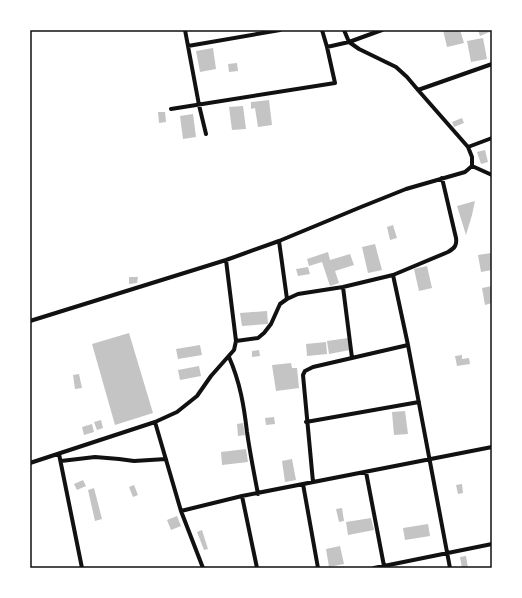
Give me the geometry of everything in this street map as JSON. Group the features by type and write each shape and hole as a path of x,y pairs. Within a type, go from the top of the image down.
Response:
{"street":[{"path":"185,30 206,134"},
{"path":"188,46 280,30"},
{"path":"171,109 335,83 322,30"},
{"path":"30,321 226,260 279,241 361,206 406,189 465,172 472,166 472,157 468,147 407,77 396,67 349,42 344,30"},
{"path":"327,47 349,42 382,30"},
{"path":"418,90 492,64"},
{"path":"468,147 492,138"},
{"path":"472,166 492,175"},
{"path":"236,341 258,338 271,324 280,304 298,294 343,287 393,275 454,248 457,243 442,178"},
{"path":"279,241 287,299"},
{"path":"30,463 156,422 177,412 197,396 211,376 234,350 236,341 226,260"},
{"path":"393,275 408,345 450,568"},
{"path":"343,287 352,358"},
{"path":"313,482 306,422 303,375 305,371 313,367 408,345"},
{"path":"229,357 236,375 244,408 258,494"},
{"path":"306,422 419,402"},
{"path":"156,422 181,511 203,568"},
{"path":"181,511 242,496 492,447"},
{"path":"59,454 82,568"},
{"path":"61,460 95,457 134,461 166,459"},
{"path":"366,472 384,566"},
{"path":"303,484 318,568"},
{"path":"242,496 257,568"},
{"path":"374,568 492,544"}],"building":[{"path":"443,30 460,30 464,43 447,47"},
{"path":"478,30 492,30 492,31 480,36"},
{"path":"483,38 487,59 471,62 467,41"},
{"path":"213,48 216,69 200,72 196,51"},
{"path":"237,63 238,71 229,72 228,64"},
{"path":"269,100 272,125 258,127 255,108 251,109 251,102"},
{"path":"243,106 246,129 232,130 229,107"},
{"path":"158,112 165,112 166,122 159,123"},
{"path":"193,114 196,137 183,139 180,116"},
{"path":"462,118 464,123 454,127 452,122"},
{"path":"485,150 488,162 481,164 477,152"},
{"path":"475,201 472,215 466,235 457,206"},
{"path":"393,225 397,238 390,240 387,227"},
{"path":"375,244 382,270 368,273 362,247"},
{"path":"328,252 330,260 350,254 354,265 335,271 339,283 330,286 322,262 309,266 307,259"},
{"path":"491,253 492,270 481,272 478,255"},
{"path":"427,266 432,288 419,291 414,269"},
{"path":"308,267 310,274 298,276 296,269"},
{"path":"129,277 138,277 137,283 129,284"},
{"path":"492,286 492,303 485,305 482,288"},
{"path":"267,311 268,324 242,326 240,313"},
{"path":"129,333 153,413 115,425 92,344"},
{"path":"348,338 350,350 329,354 327,341"},
{"path":"326,342 327,354 307,356 306,344"},
{"path":"200,345 202,355 178,359 176,349"},
{"path":"259,350 260,356 252,357 252,351"},
{"path":"462,355 462,359 469,358 470,364 457,366 455,356"},
{"path":"291,363 292,368 297,368 299,388 276,391 272,365"},
{"path":"199,366 201,376 180,380 178,370"},
{"path":"79,374 82,388 75,389 73,375"},
{"path":"405,411 408,434 394,435 392,412"},
{"path":"274,417 275,424 266,425 265,418"},
{"path":"101,420 103,428 97,430 94,422"},
{"path":"243,423 245,435 238,436 237,424"},
{"path":"92,424 94,432 84,435 82,427"},
{"path":"246,449 248,462 222,465 221,452"},
{"path":"292,459 296,480 285,482 282,461"},
{"path":"83,480 86,486 77,490 74,484"},
{"path":"462,484 463,493 458,494 456,485"},
{"path":"134,485 138,495 133,497 129,487"},
{"path":"94,488 102,519 95,521 88,490"},
{"path":"342,508 344,521 339,522 336,509"},
{"path":"177,516 181,526 171,530 167,520"},
{"path":"371,518 374,530 348,535 346,522"},
{"path":"428,524 430,536 405,540 403,528"},
{"path":"202,530 208,549 204,550 197,532"},
{"path":"340,546 344,564 329,567 326,549"},
{"path":"466,556 468,568 462,568 460,557"}]}
